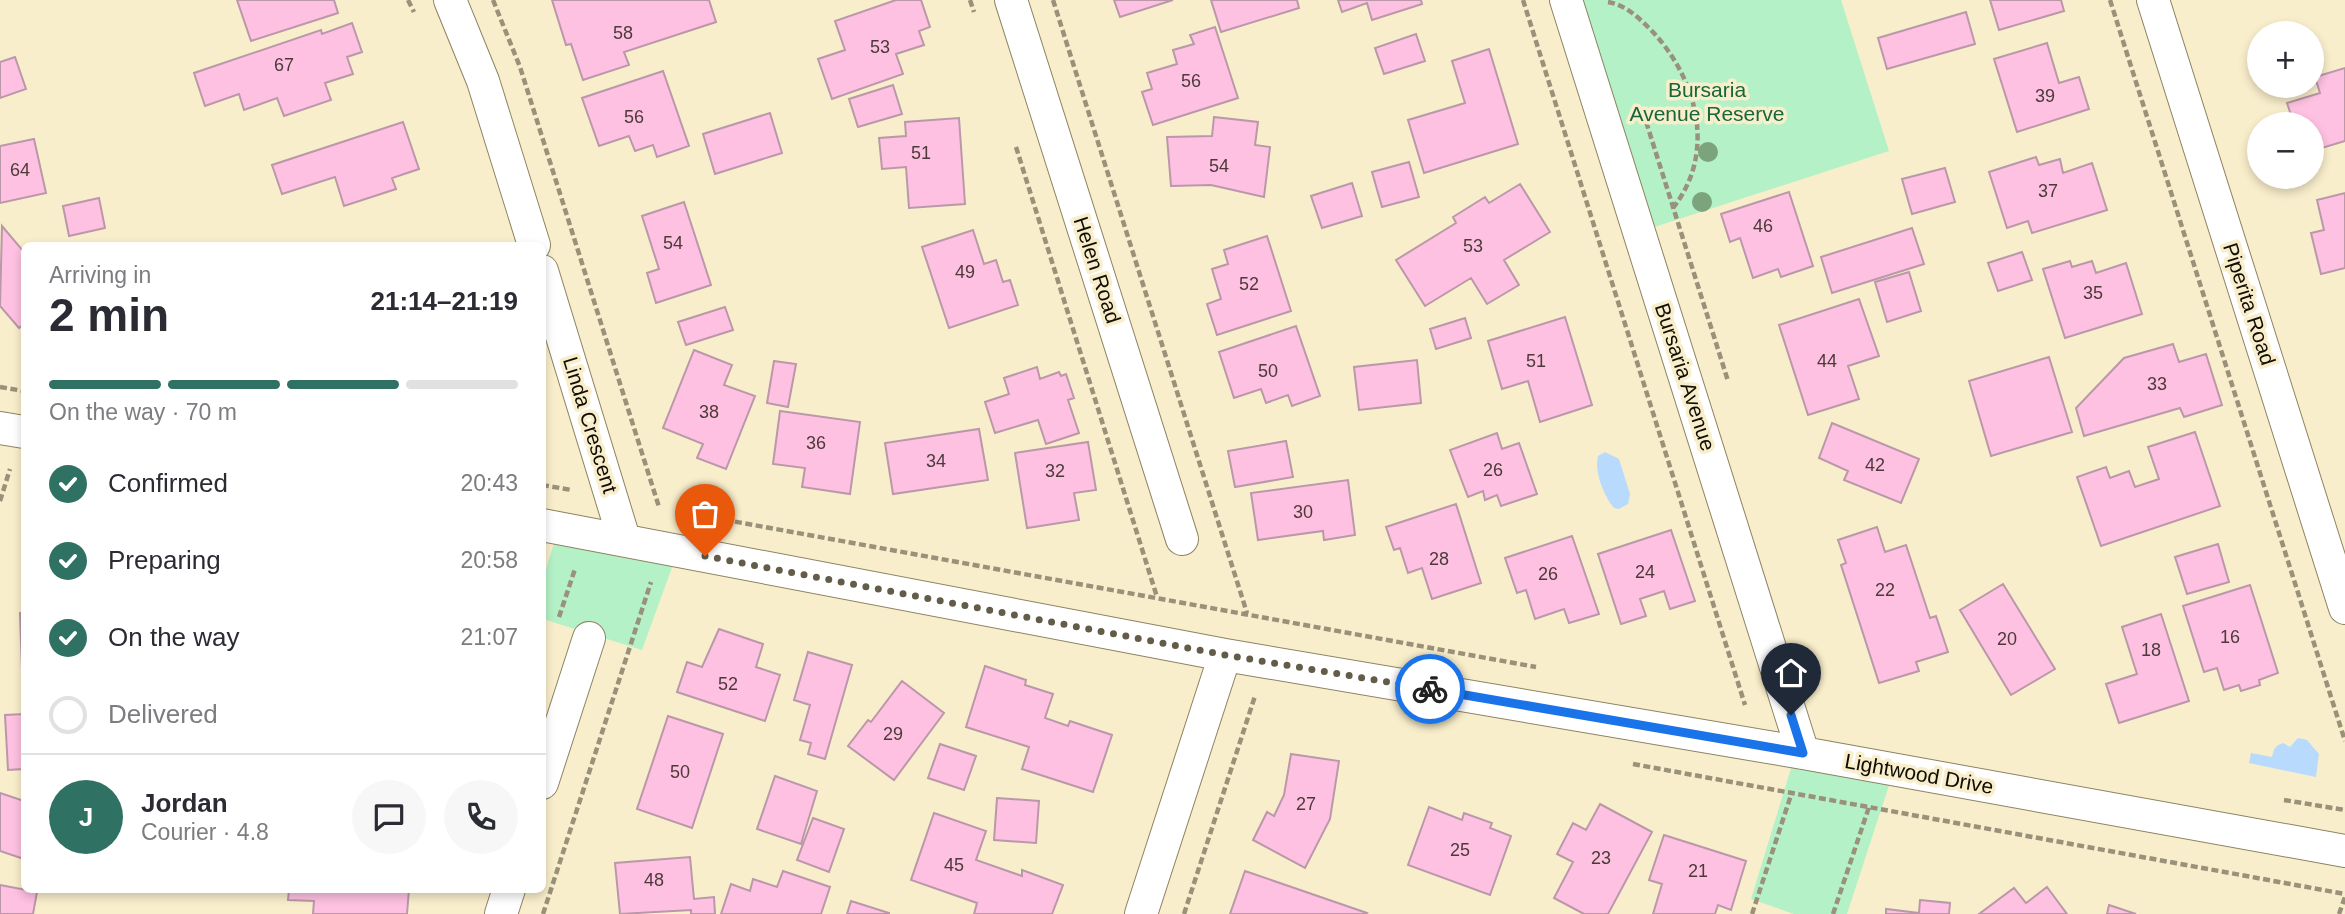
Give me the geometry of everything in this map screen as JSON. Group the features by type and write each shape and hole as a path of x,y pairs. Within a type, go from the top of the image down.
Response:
{"street":[{"path":"450,0 483,81 533,242"},
{"name":"Helen Road","path":"1011,0 1182,540"},
{"name":"Bursaria Avenue","path":"1566,0 1803,753"},
{"name":"Piperita Road","path":"2153,0 2345,608"},
{"name":"Linda Crescent","path":"546,284 624,539"},
{"path":"0,428 21,432"},
{"name":"Lightwood Drive","path":"546,526 1225,655 1803,753 2345,851"},
{"path":"546,771 589,638"},
{"path":"1141,914 1225,655"},
{"path":"501,914 508,893"}],"path":[{"path":"494,0 520,67 659,508 673,510"},
{"path":"970,0 974,13"},
{"path":"1053,0 1247,613"},
{"path":"1523,0 1745,705 1732,703"},
{"path":"2110,0 2345,741"},
{"path":"1608,2 1620,5 1651,30 1680,67 1690,88 1695,120 1696,160 1689,183 1673,208"},
{"path":"1016,146 1157,597"},
{"path":"0,387 21,390"},
{"path":"0,501 10,469"},
{"path":"546,486 574,491"},
{"path":"700,515 1542,669"},
{"path":"543,914 651,583"},
{"path":"1184,914 1255,696 1269,698"},
{"path":"1626,763 2345,895 2339,914"},
{"path":"1752,914 1791,793"},
{"path":"1833,914 1869,807"}],"green space":[{"name":"Bursaria Avenue Reserve","path":"1582,0 1841,0 1889,151 1639,232"},
{"path":"559,528 678,551 642,650 546,620 546,569"},
{"path":"1796,752 1894,770 1847,914 1794,914 1751,899"}],"water":[{"path":"1605,452 1619,459 1630,494 1628,504 1619,509 1610,503 1599,476 1598,456"},
{"path":"2298,738 2307,740 2319,754 2316,777 2249,763 2251,753 2272,757 2278,745 2283,743 2290,747"}],"building":[{"path":"237,0 334,0 338,13 251,41"},
{"path":"552,0 709,0 716,22 624,52 629,65 583,80 571,44 566,45"},
{"path":"896,0 921,0 930,27 919,31 924,45 896,54 903,74 832,99 818,59 845,50 835,21"},
{"path":"1114,0 1173,0 1120,17"},
{"path":"1211,0 1297,0 1299,8 1221,32"},
{"path":"1338,0 1421,0 1422,4 1372,20 1367,3 1342,12"},
{"path":"1990,0 2061,0 2064,11 1999,30"},
{"path":"1966,12 1975,44 1887,69 1878,38"},
{"path":"352,23 362,52 347,57 353,74 325,83 331,100 284,116 277,98 244,110 239,94 205,106 194,73 321,30 322,34"},
{"path":"1215,27 1238,98 1153,125 1142,92 1152,89 1147,73 1177,64 1173,50 1194,44 1190,35"},
{"path":"1416,34 1425,61 1384,74 1375,48"},
{"path":"2047,43 2059,83 2079,77 2089,109 2017,132 1994,59"},
{"path":"1489,49 1518,144 1424,173 1408,120 1465,103 1452,61"},
{"path":"15,57 26,89 0,98 0,62"},
{"path":"2345,68 2345,141 2324,147 2324,112 2290,112 2287,103 2304,98 2324,98 2324,74"},
{"path":"663,71 689,146 657,157 653,145 635,151 629,136 599,146 582,98"},
{"path":"893,85 902,114 858,127 849,99"},
{"path":"770,113 782,153 715,174 703,134"},
{"path":"1214,117 1258,122 1255,145 1270,147 1264,197 1211,185 1171,186 1167,137 1212,136"},
{"path":"959,118 965,204 909,208 906,167 882,169 879,138 906,136 905,122"},
{"path":"403,122 419,169 392,178 396,189 344,206 335,177 282,194 272,165"},
{"path":"34,139 46,193 0,203 0,146"},
{"path":"2036,157 2039,165 2060,159 2063,173 2092,163 2107,210 2032,233 2028,221 2007,228 1989,172"},
{"path":"1409,162 1419,197 1382,207 1372,172"},
{"path":"1945,168 1955,202 1912,214 1902,179"},
{"path":"1352,183 1362,216 1322,228 1311,196"},
{"path":"1520,184 1550,232 1504,260 1519,285 1487,304 1471,278 1425,306 1396,260 1456,223 1453,217 1485,197 1489,203"},
{"path":"1789,192 1813,266 1781,277 1778,269 1753,278 1740,238 1730,242 1721,214"},
{"path":"2345,193 2345,268 2321,274 2311,233 2324,230 2317,200"},
{"path":"99,198 105,228 69,236 63,206"},
{"path":"684,202 711,285 656,303 647,273 659,269 642,216"},
{"path":"2,226 21,248 21,326 19,328 0,306"},
{"path":"1912,228 1924,264 1832,293 1821,257"},
{"path":"973,230 984,264 996,260 1003,282 1010,280 1018,305 949,328 922,247"},
{"path":"1267,236 1291,311 1217,335 1207,304 1221,299 1212,269 1228,264 1224,250"},
{"path":"2022,252 2032,280 1998,291 1988,263"},
{"path":"2070,261 2072,267 2092,261 2096,273 2126,263 2142,314 2065,338 2043,269"},
{"path":"1909,272 1921,311 1887,322 1875,282"},
{"path":"1859,299 1879,356 1848,366 1859,399 1808,415 1779,325"},
{"path":"725,307 733,330 686,345 678,322"},
{"path":"1565,317 1592,405 1540,422 1528,381 1502,389 1488,341"},
{"path":"1465,318 1471,338 1436,349 1430,329"},
{"path":"1296,326 1320,396 1292,406 1288,395 1266,403 1261,389 1234,398 1219,352"},
{"path":"2173,344 2179,362 2206,354 2222,405 2184,417 2180,408 2084,436 2076,408 2124,358"},
{"path":"694,350 732,365 724,385 755,396 726,469 697,458 703,444 663,428"},
{"path":"2049,357 2072,432 1991,456 1969,381"},
{"path":"1417,360 1421,403 1359,410 1354,367"},
{"path":"774,361 796,364 788,407 767,403"},
{"path":"1037,367 1040,379 1059,372 1061,376 1066,374 1074,398 1068,400 1079,433 1046,444 1038,420 995,433 985,402 1009,394 1004,378"},
{"path":"780,411 860,422 850,494 802,487 805,468 773,464"},
{"path":"1832,423 1919,459 1901,503 1844,480 1848,471 1819,458"},
{"path":"979,429 988,480 893,494 885,443"},
{"path":"2195,432 2220,506 2101,546 2077,477 2106,467 2110,478 2129,471 2135,487 2159,479 2148,447"},
{"path":"1497,433 1502,449 1519,443 1537,494 1501,506 1497,495 1485,500 1483,491 1468,497 1450,450"},
{"path":"1286,441 1293,477 1235,487 1228,451"},
{"path":"1088,442 1096,490 1074,493 1079,520 1027,528 1015,453"},
{"path":"1348,480 1355,535 1324,540 1323,531 1258,540 1251,493"},
{"path":"1456,504 1481,583 1432,599 1422,568 1408,573 1400,548 1394,550 1386,527"},
{"path":"1877,527 1885,552 1906,545 1930,618 1936,616 1948,652 1916,662 1919,671 1879,683 1841,565 1846,563 1838,540"},
{"path":"1671,530 1695,601 1670,609 1664,591 1640,599 1646,616 1621,624 1598,554"},
{"path":"1572,536 1599,614 1569,623 1564,609 1535,619 1526,590 1517,593 1505,558"},
{"path":"2218,544 2229,582 2187,594 2175,557"},
{"path":"2003,584 2055,669 2011,695 1960,610"},
{"path":"2250,585 2278,673 2259,680 2260,685 2241,691 2239,685 2224,690 2217,668 2204,672 2183,606"},
{"path":"2161,614 2189,701 2119,723 2106,684 2137,674 2122,627"},
{"path":"719,629 763,644 756,667 780,675 765,721 677,692 687,662 702,667"},
{"path":"808,652 852,665 825,759 808,754 811,743 800,740 810,705 794,700"},
{"path":"985,666 1026,680 1025,685 1053,694 1045,718 1068,726 1070,721 1112,735 1093,792 1022,769 1029,747 966,727"},
{"path":"902,681 944,713 894,780 848,746 868,720 871,722"},
{"path":"21,714 21,769 8,770 5,715"},
{"path":"668,716 723,734 692,828 637,809"},
{"path":"940,744 976,756 964,790 928,778"},
{"path":"1291,754 1339,761 1330,819 1305,868 1253,840 1267,812 1274,816 1284,795"},
{"path":"775,776 817,791 801,844 757,829"},
{"path":"0,793 21,800 21,858 0,851"},
{"path":"997,798 1039,801 1036,843 994,840"},
{"path":"1600,804 1652,832 1608,914 1584,914 1554,898 1573,862 1557,854 1573,823 1586,830"},
{"path":"1429,807 1462,820 1464,813 1492,823 1490,828 1511,836 1490,895 1408,865"},
{"path":"934,813 986,831 976,860 1022,876 1022,870 1063,885 1052,914 974,914 977,903 911,880"},
{"path":"813,818 844,829 829,872 797,860"},
{"path":"1664,835 1746,861 1731,910 1718,905 1715,914 1653,914 1662,884 1649,880"},
{"path":"690,857 694,899 714,897 715,914 691,914 691,910 620,914 615,863"},
{"path":"783,871 830,887 821,914 721,914 731,884 750,891 753,879 777,887"},
{"path":"1245,871 1367,913 1230,914"},
{"path":"0,885 21,889 21,893 37,893 33,914 0,914"},
{"path":"2047,887 2067,914 1979,914 2014,888 2026,903"},
{"path":"289,893 409,893 407,914 313,914 314,901 288,900"},
{"path":"1920,900 1950,903 1949,914 1886,914 1886,909 1919,913"},
{"path":"851,901 889,913 889,914 847,914"},
{"path":"2109,905 2136,914 2107,914"}],"way so far":[{"path":"705,556 1225,655 1430,689"}],"route":[{"path":"1430,689 1803,753 1791,715"}]}
